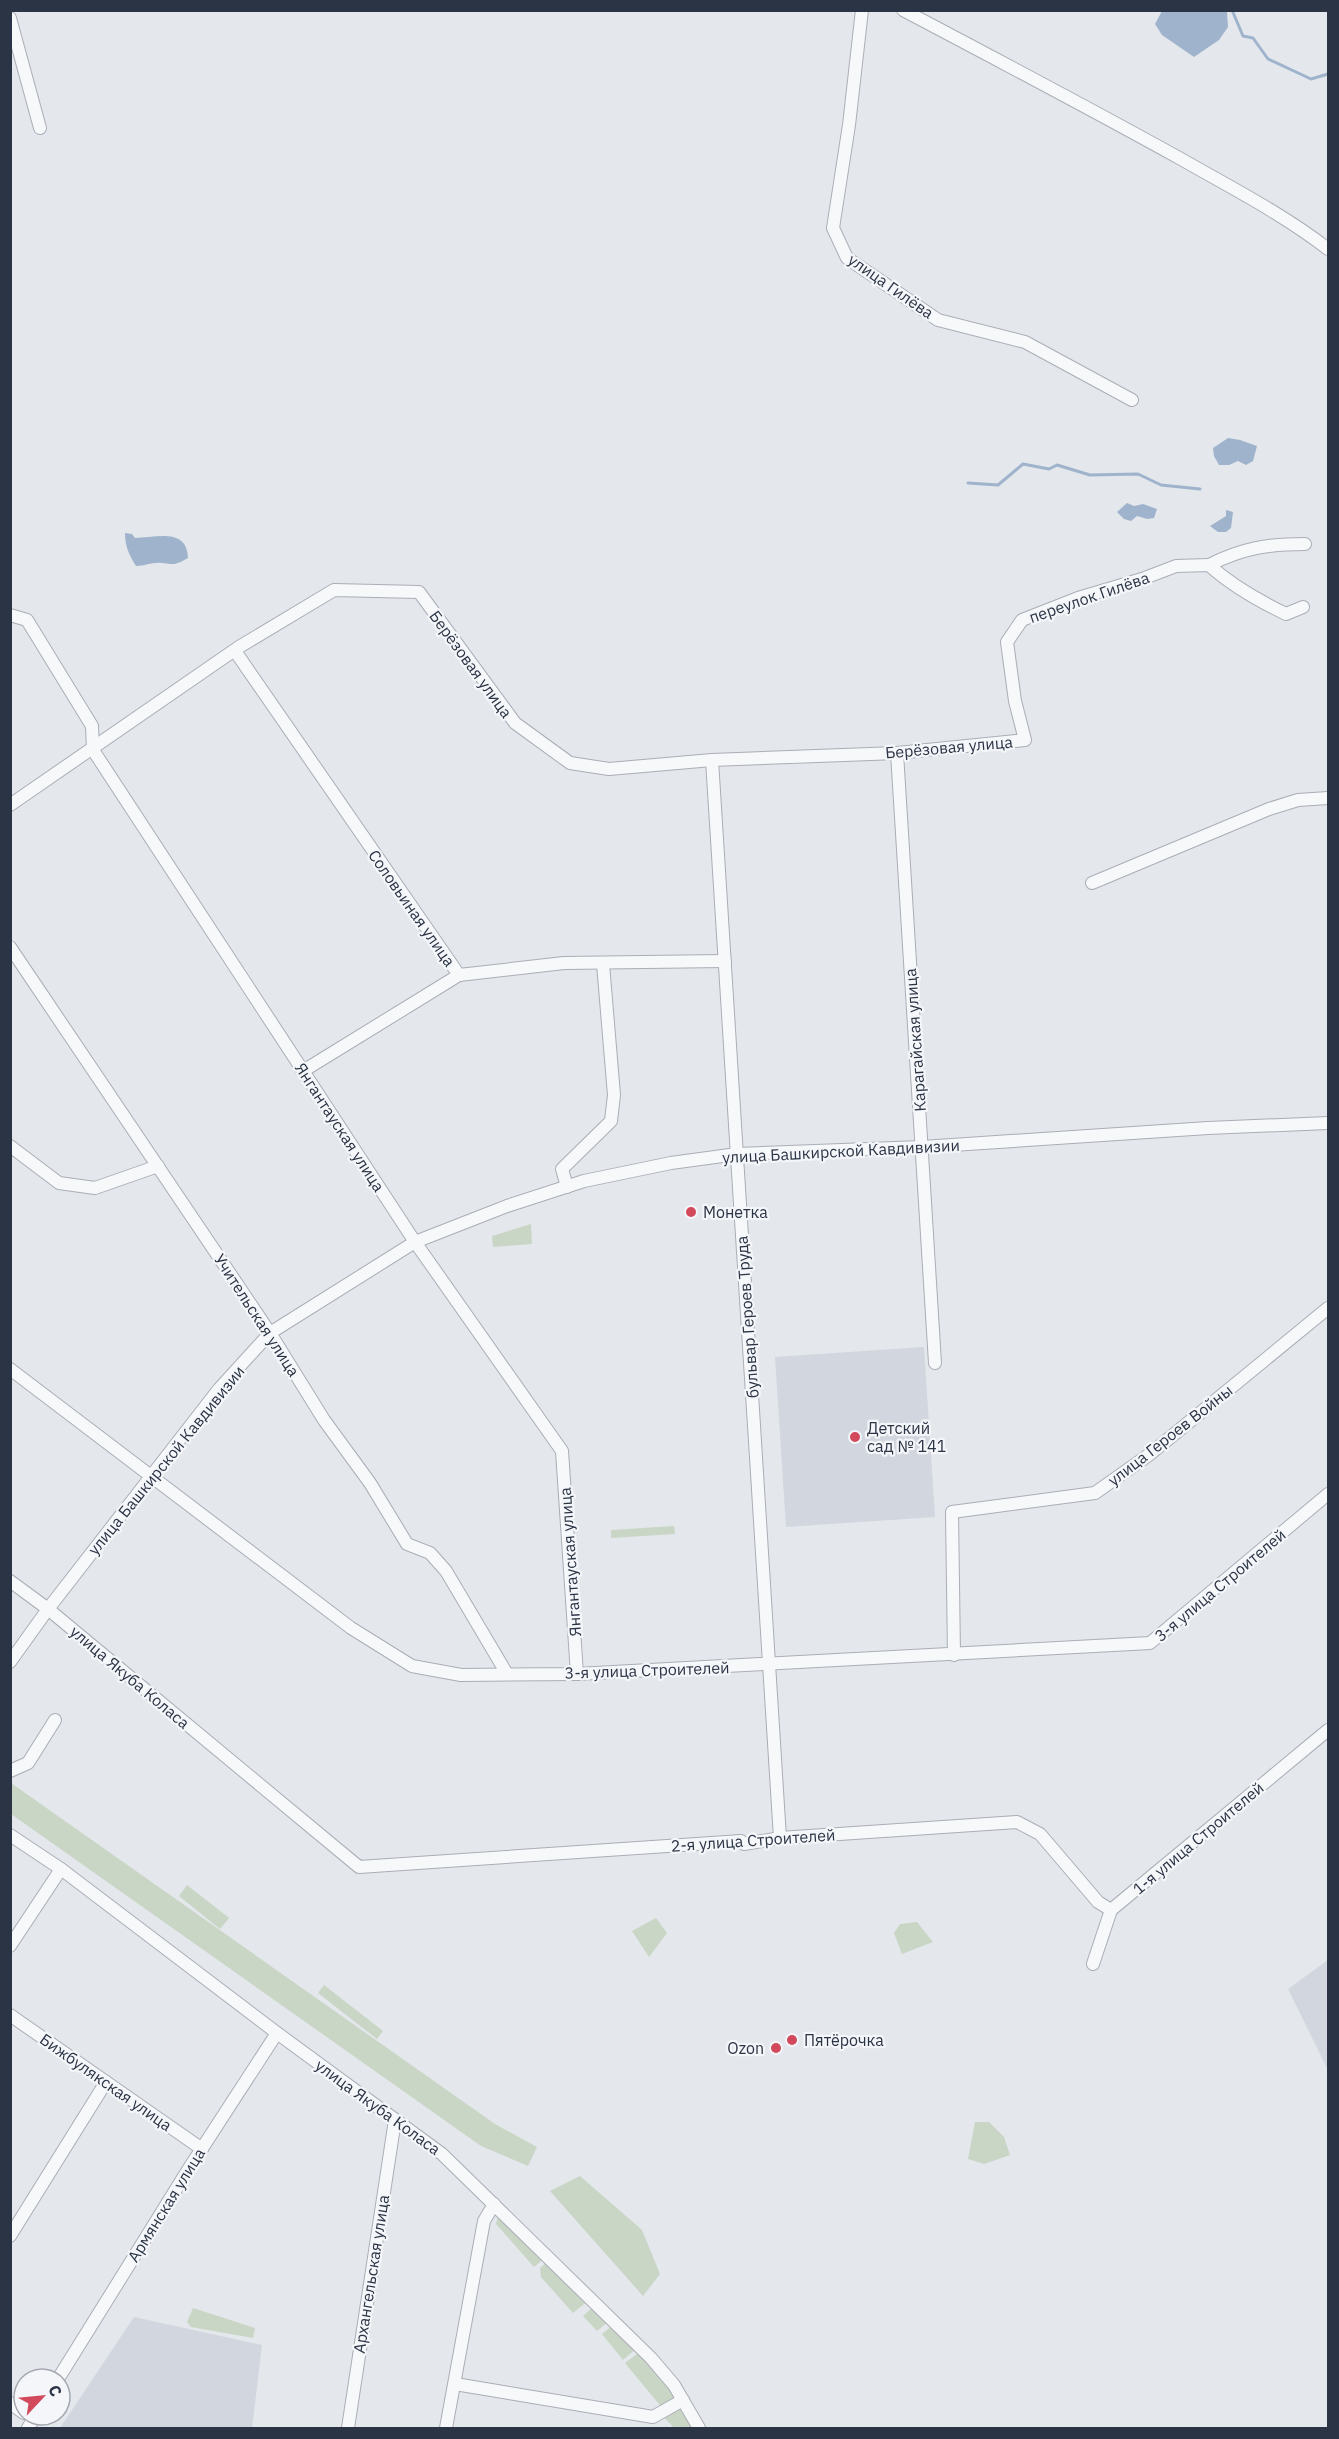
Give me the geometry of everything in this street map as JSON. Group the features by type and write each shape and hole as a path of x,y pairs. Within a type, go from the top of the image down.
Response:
{"street":[{"name":"улица Гилёва","path":"862,10 849,125 833,228 847,258 938,320 1025,342 1132,400"},
{"path":"903,10 1122,126 1311,235 1329,249"},
{"path":"10,18 39,128"},
{"name":"переулок Гилёва","path":"1025,740 1014,700 1007,642 1022,620 1078,598 1142,579 1176,566 1209,565 1231,554 1272,544 1305,544"},
{"path":"1209,565 1248,593 1286,614 1303,607"},
{"name":"Берёзовая улица","path":"10,805 235,651 334,590 419,592 515,723 570,763 609,769 712,760 897,753 1025,740"},
{"name":"Янгантауская улица","path":"10,615 27,620 92,726 93,750 415,1242 562,1451 578,1674"},
{"name":"Соловьиная улица","path":"235,651 459,975 564,963 725,961"},
{"name":"Карагайская улица","path":"897,753 935,1363"},
{"name":"бульвар Героев Труда","path":"712,760 780,1838"},
{"path":"1092,883 1269,809 1298,800 1329,798"},
{"name":"Учительская улица","path":"10,947 270,1333 324,1420 370,1483 407,1544 430,1553 446,1571 507,1674"},
{"path":"567,1187 562,1169 611,1120 614,1095 603,964"},
{"path":"303,1071 459,975"},
{"name":"улица Башкирской Кавдивизии","path":"10,1662 48,1609 219,1389 270,1333 415,1242 507,1206 567,1187 671,1163 737,1154 922,1147 1208,1128 1329,1123"},
{"path":"10,1146 59,1183 95,1188 158,1166"},
{"name":"улица Героев Войны","path":"954,1655 952,1512 1095,1493 1150,1454 1329,1308"},
{"name":"3-я улица Строителей","path":"10,1369 152,1474 351,1628 412,1666 461,1675 578,1674 1150,1643 1329,1494"},
{"name":"улица Якуба Коласа","path":"10,1581 48,1609 359,1867"},
{"path":"10,1771 28,1763 55,1720"},
{"name":"1-я улица Строителей","path":"1111,1910 1329,1730"},
{"name":"2-я улица Строителей","path":"359,1867 741,1841 744,1844 780,1838 1017,1822 1040,1834 1098,1902 1111,1910"},
{"name":"улица Якуба Коласа","path":"10,1834 62,1869 442,2154 646,2353 674,2385 699,2428"},
{"path":"10,1946 62,1869"},
{"path":"1093,1964 1111,1910"},
{"name":"Бижбулякская улица","path":"10,2015 201,2149"},
{"name":"Армянская улица","path":"65,2367 277,2032"},
{"path":"10,2236 106,2082"},
{"name":"Архангельская улица","path":"348,2428 395,2120"},
{"path":"446,2428 484,2221 494,2204"},
{"path":"455,2384 653,2417 683,2400"}],"shaded area":[{"name":"Детский сад № 141","path":"924,1347 935,1517 786,1527 775,1357"},
{"path":"1328,1960 1328,2070 1288,1989"},
{"path":"134,2317 262,2345 252,2428 60,2428 72,2427 72,2410"}],"green space":[{"path":"531,1224 532,1244 493,1247 492,1236"},
{"path":"674,1526 675,1534 611,1538 611,1530"},
{"path":"11,1783 495,2124 537,2147 528,2166 481,2146 11,1814"},
{"path":"187,1885 229,1918 220,1929 179,1896"},
{"path":"656,1918 667,1933 649,1957 632,1931"},
{"path":"917,1922 933,1942 902,1954 894,1933 900,1924"},
{"path":"324,1985 383,2031 377,2039 318,1993"},
{"path":"975,2122 989,2122 1004,2137 1010,2155 984,2164 968,2159"},
{"path":"580,2176 642,2230 660,2274 643,2296 550,2191"},
{"path":"499,2212 546,2257 534,2267 496,2224"},
{"path":"549,2260 589,2300 573,2313 541,2277 540,2268"},
{"path":"594,2306 609,2321 597,2331 583,2316"},
{"path":"193,2308 255,2328 253,2338 191,2327 187,2322"},
{"path":"613,2325 637,2348 623,2360 602,2334"},
{"path":"641,2351 680,2399 663,2409 625,2363"},
{"path":"681,2401 697,2428 674,2428 661,2414"}],"water":[{"path":"1224,10 1227,12 1228,27 1219,40 1194,57 1162,35 1155,24 1162,11"},
{"path":"1228,438 1257,446 1253,461 1246,465 1238,461 1229,465 1219,465 1213,448"},
{"path":"1127,503 1134,506 1143,504 1157,509 1154,518 1147,519 1137,516 1131,521 1124,519 1117,512"},
{"path":"1226,510 1233,512 1231,528 1226,532 1218,532 1210,526 1226,516"},
{"path":"125,533 132,534 135,538 169,536 176,538 186,548 188,558 174,564 158,563 136,566 128,550"}],"waterway":[{"path":"1232,10 1243,36 1253,38 1268,59 1311,79 1328,74"},
{"path":"968,483 998,485 1023,464 1049,469 1057,465 1090,475 1138,474 1161,485 1200,489"}],"place":[{"name":"Монетка","path":"691,1212"},
{"name":"Детский сад № 141","path":"855,1437"},
{"name":"Пятёрочка","path":"792,2040"},
{"name":"Ozon","path":"776,2048"}]}
